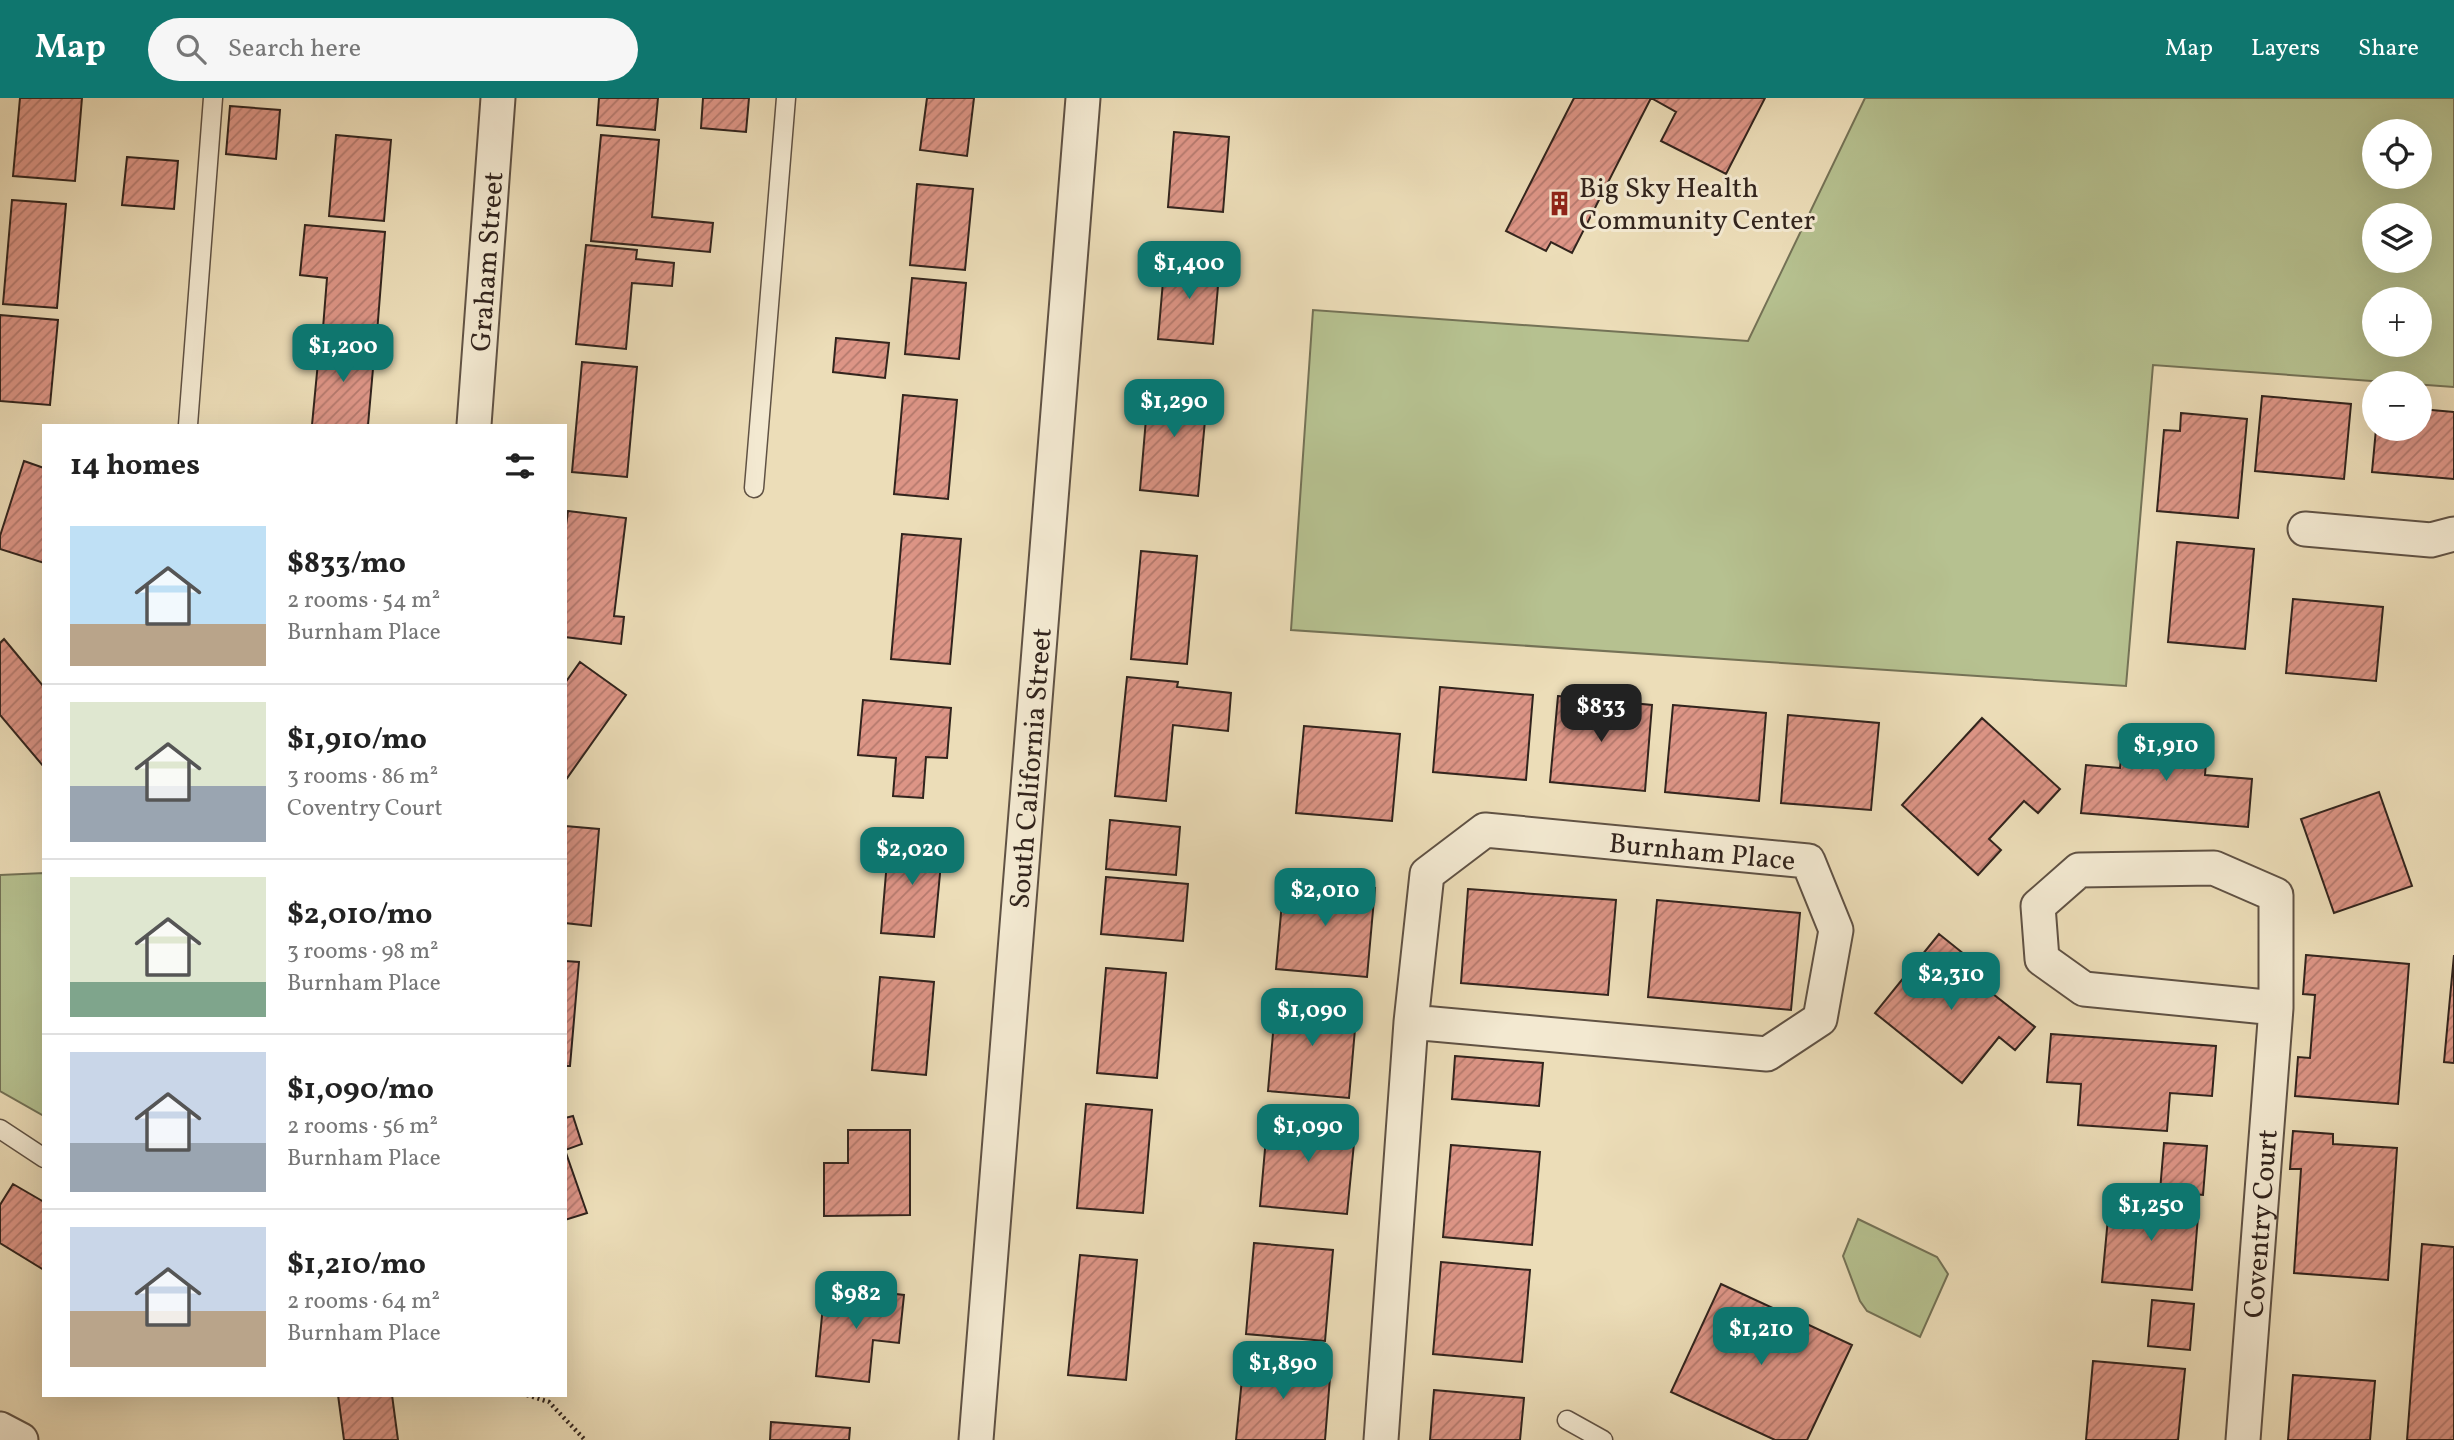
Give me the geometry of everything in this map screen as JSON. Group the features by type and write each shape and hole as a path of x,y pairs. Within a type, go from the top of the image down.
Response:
{"street":[{"name":"Graham Street","path":"474,424 498,98"},
{"name":"South California Street","path":"976,1440 1083,98"},
{"path":"2305,529 2431,540 2454,534"},
{"name":"Burnham Place","path":"1381,1440 1411,1022 1427,874 1485,830 1808,861 1836,930 1821,1019 1767,1054 1411,1022"},
{"name":"Coventry Court","path":"2244,1440 2276,1008 2276,895 2214,868 2079,870 2038,906 2042,959 2084,989 2276,1008"},
{"path":"0,1429 21,1440"}],"lane":[{"path":"188,424 213,98"},
{"path":"754,488 786,98"},
{"path":"0,1129 42,1157"},
{"path":"1567,1420 1603,1440"}],"path":[{"path":"534,1397 550,1402 585,1440"}],"green space":[{"path":"1865,98 2454,98 2454,387 2432,385 2432,371 2362,371 2362,380 2153,365 2126,686 1291,630 1313,310 1748,341"},
{"path":"42,873 42,1115 0,1091 0,875"},
{"path":"1858,1219 1937,1257 1948,1274 1920,1337 1867,1311 1860,1301 1843,1256"}],"building":[{"path":"20,98 82,98 75,181 13,176"},
{"path":"599,98 658,98 655,130 597,125"},
{"path":"703,98 749,98 746,132 701,128"},
{"path":"927,98 974,98 967,156 920,150"},
{"name":"Big Sky Health Community Center","path":"1574,98 1651,98 1572,253 1551,242 1546,251 1506,231"},
{"path":"1651,98 1765,98 1726,174 1661,141 1676,112"},
{"path":"230,106 280,110 276,159 226,154"},
{"path":"1174,132 1229,137 1223,212 1168,207"},
{"path":"336,135 391,140 384,221 329,216"},
{"path":"601,135 659,140 652,217 713,223 710,252 591,241"},
{"path":"127,157 178,161 174,209 122,205"},
{"path":"917,184 973,189 965,270 910,265"},
{"path":"12,200 66,204 57,308 3,304"},
{"path":"305,225 385,232 377,333 323,328 327,278 300,275"},
{"path":"586,245 637,250 636,259 674,263 672,286 632,283 626,349 576,344"},
{"path":"1165,258 1220,263 1213,344 1158,339"},
{"path":"912,278 966,283 959,359 905,354"},
{"path":"0,315 58,320 50,405 0,401"},
{"path":"836,338 889,343 885,378 833,372"},
{"path":"320,341 375,346 368,424 312,424"},
{"path":"582,362 637,367 627,477 572,472"},
{"path":"1149,383 1208,388 1198,496 1140,490"},
{"path":"903,395 957,400 948,499 894,494"},
{"path":"2262,396 2351,404 2344,479 2255,471"},
{"path":"2432,410 2454,412 2454,479 2372,472 2375,441 2432,441"},
{"path":"2181,413 2247,419 2238,518 2157,511 2164,430 2180,431"},
{"path":"24,461 42,467 42,562 0,549 0,536"},
{"path":"568,511 626,518 614,616 624,617 621,644 567,637"},
{"path":"902,534 961,539 950,664 891,659"},
{"path":"2177,542 2254,549 2245,649 2168,642"},
{"path":"1141,551 1197,556 1187,664 1131,659"},
{"path":"2293,599 2383,607 2376,681 2286,673"},
{"path":"4,639 42,685 42,765 0,715 0,643"},
{"path":"580,662 626,695 567,778 567,680"},
{"path":"1127,677 1178,682 1177,687 1231,693 1228,731 1173,725 1166,801 1115,796"},
{"path":"1440,687 1533,695 1526,780 1433,772"},
{"path":"1558,696 1652,705 1645,791 1550,782"},
{"path":"863,700 951,708 947,758 926,757 923,798 893,796 896,758 858,755"},
{"path":"1673,705 1766,713 1759,801 1665,792"},
{"path":"1788,715 1879,723 1871,810 1781,803"},
{"path":"1982,718 2060,789 2038,813 2024,801 1989,839 2001,850 1978,875 1902,805"},
{"path":"1304,726 1400,734 1392,821 1296,813"},
{"path":"2124,728 2208,736 2205,775 2252,779 2248,827 2081,813 2086,765 2120,768"},
{"path":"2379,792 2412,886 2334,913 2301,819"},
{"path":"1110,820 1180,827 1176,875 1106,869"},
{"path":"567,826 599,829 591,926 567,923"},
{"path":"889,837 943,842 934,937 881,933"},
{"path":"1106,877 1188,884 1183,941 1101,934"},
{"path":"1284,880 1375,888 1367,977 1276,969"},
{"path":"1468,889 1616,900 1608,995 1461,983"},
{"path":"1657,900 1800,913 1791,1010 1648,997"},
{"path":"1939,934 1969,958 1960,968 2035,1027 2015,1050 1999,1037 1962,1083 1875,1013"},
{"path":"2306,955 2409,964 2398,1104 2295,1096 2298,1057 2310,1058 2315,995 2303,994"},
{"path":"2454,955 2454,1063 2444,1062"},
{"path":"567,961 579,962 570,1066 567,1066"},
{"path":"1106,968 1166,973 1157,1078 1097,1073"},
{"path":"880,977 934,982 926,1075 872,1070"},
{"path":"1276,999 1357,1006 1349,1098 1268,1091"},
{"path":"2051,1034 2216,1046 2212,1096 2170,1093 2167,1131 2078,1125 2081,1084 2047,1082"},
{"path":"1455,1056 1543,1063 1539,1106 1452,1099"},
{"path":"1086,1104 1152,1110 1143,1213 1077,1208"},
{"path":"1268,1115 1356,1123 1347,1214 1260,1206"},
{"path":"573,1116 582,1144 567,1149 567,1118"},
{"path":"848,1130 910,1130 910,1215 824,1216 824,1163 848,1163"},
{"path":"2293,1131 2333,1134 2333,1144 2397,1148 2388,1280 2294,1273 2301,1169 2290,1169"},
{"path":"2164,1143 2207,1146 2203,1195 2160,1191"},
{"path":"1451,1145 1540,1152 1532,1245 1443,1237"},
{"path":"567,1156 587,1213 567,1219"},
{"path":"13,1184 42,1201 42,1269 0,1243 0,1205"},
{"path":"2110,1197 2199,1204 2192,1290 2102,1282"},
{"path":"1254,1243 1333,1250 1325,1341 1246,1334"},
{"path":"2422,1244 2454,1247 2454,1440 2407,1440"},
{"path":"1080,1255 1137,1260 1126,1380 1068,1375"},
{"path":"1441,1262 1530,1270 1522,1362 1433,1354"},
{"path":"1721,1284 1852,1345 1807,1440 1775,1440 1671,1392"},
{"path":"825,1286 904,1295 899,1343 873,1340 869,1382 816,1376"},
{"path":"2152,1300 2194,1304 2190,1350 2148,1346"},
{"path":"1244,1358 1331,1365 1325,1440 1236,1440"},
{"path":"2093,1361 2185,1369 2178,1440 2086,1440"},
{"path":"2293,1375 2375,1381 2370,1440 2288,1440"},
{"path":"1434,1390 1524,1398 1520,1440 1430,1440"},
{"path":"338,1397 392,1397 398,1440 344,1440"},
{"path":"771,1422 850,1428 849,1440 770,1440"}],"place":[{"name":"Big Sky Health Community Center","path":"1559,203"}]}
